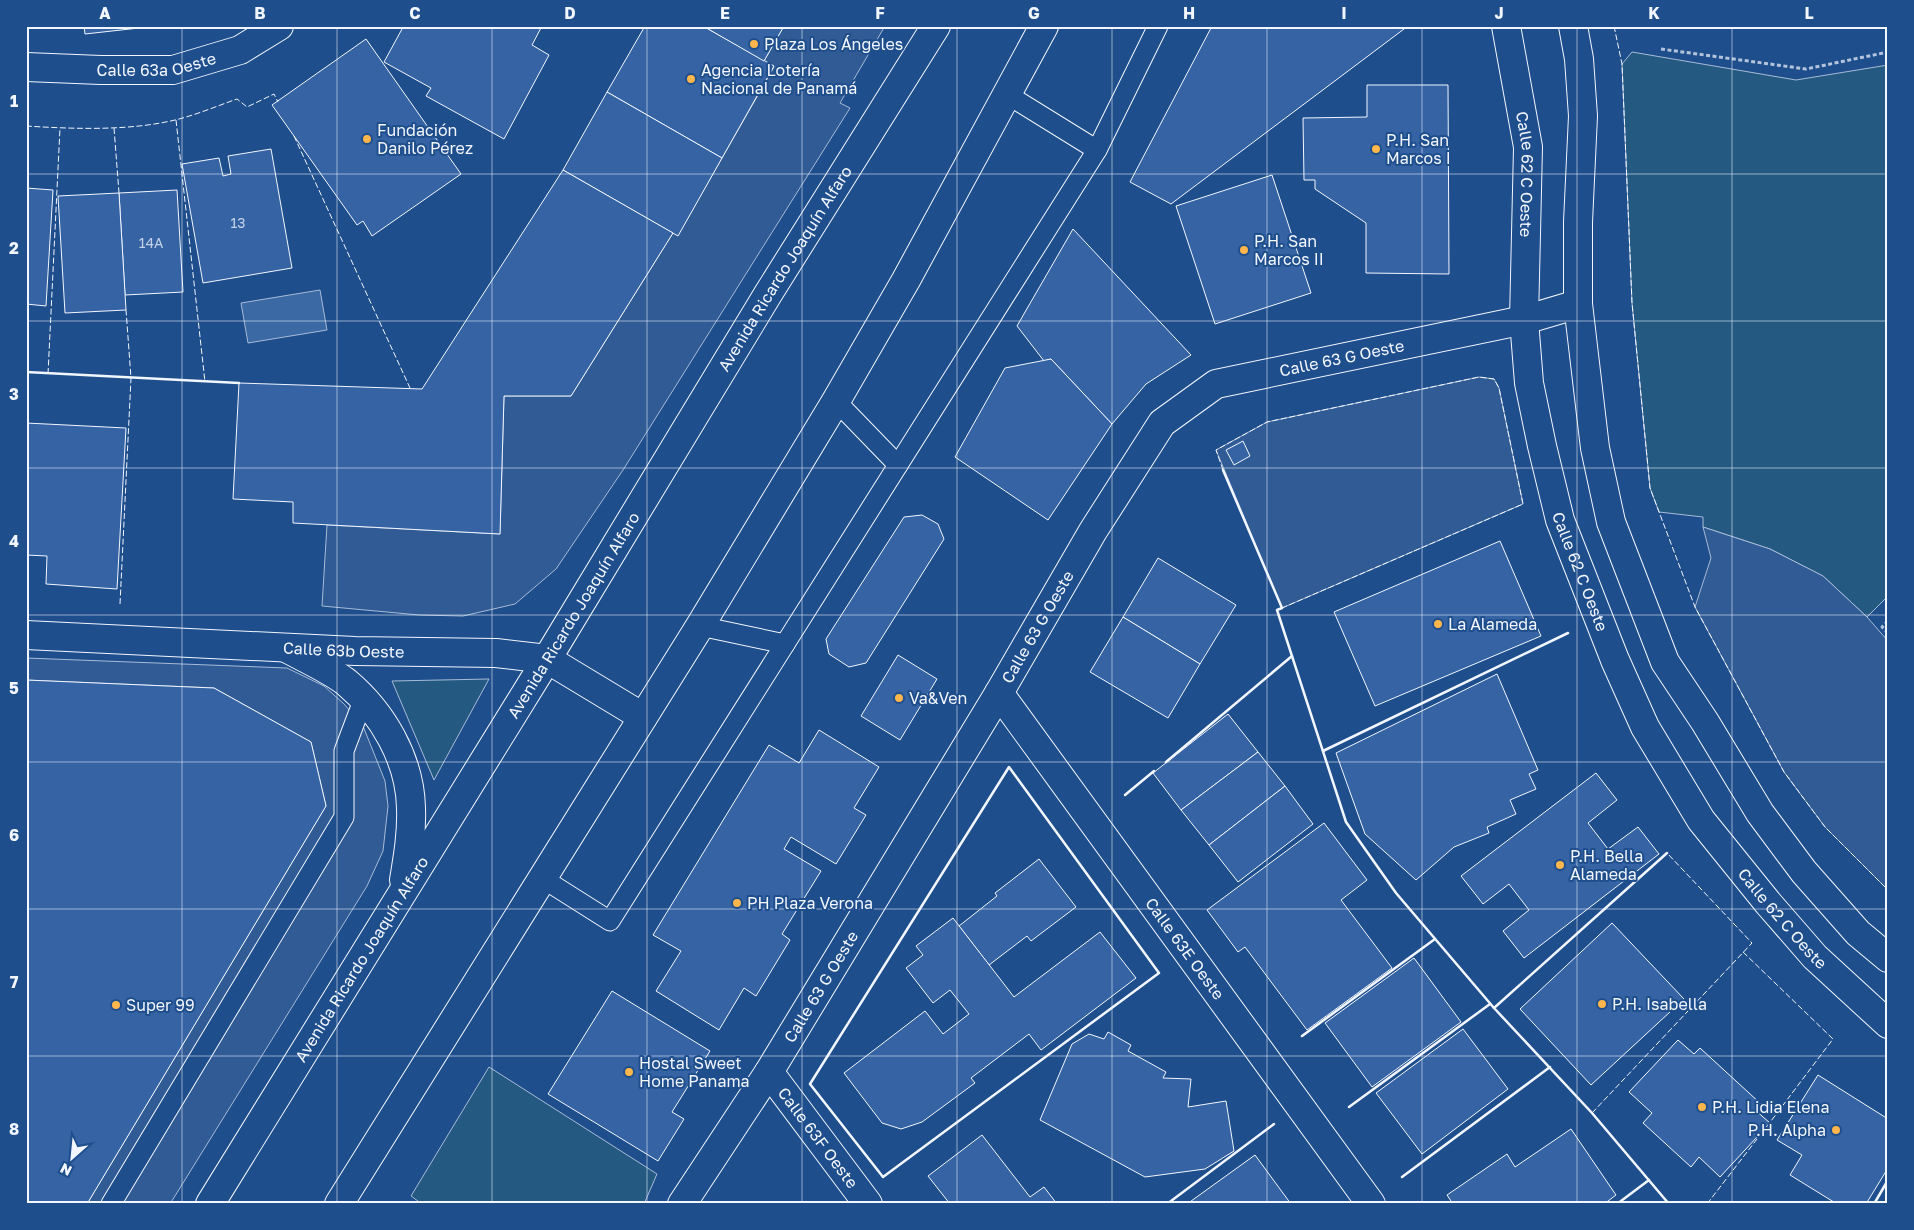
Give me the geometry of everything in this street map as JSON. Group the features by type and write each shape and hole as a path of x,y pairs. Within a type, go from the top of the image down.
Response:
{"street":[{"name":"Calle 63a Oeste","path":"26,67 173,70 240,50 279,26"},
{"name":"Avenida Ricardo Joaquín Alfaro","path":"210,1204 547,659 768,294 936,26"},
{"path":"339,1204 700,626 836,401 906,280 1044,26"},
{"name":"Calle 62 C Oeste","path":"1506,26 1528,147 1524,320 1530,383 1542,446 1560,520 1615,660 1645,727 1701,820 1815,958 1888,1024"},
{"path":"1573,26 1579,59 1583,116 1578,222 1578,304 1596,448 1611,522 1665,662 1705,722 1760,813 1804,872 1858,933 1888,958"},
{"name":"Calle 63 G Oeste","path":"682,1204 769,1072 998,693 1093,531 1162,422 1216,384 1524,320 1578,304"},
{"name":"Calle 63b Oeste","path":"26,635 355,651 496,653 547,659 643,717"},
{"path":"286,648 344,681 364,698 392,738 407,780 412,806 411,832 401,893"},
{"name":"Calle 63E Oeste","path":"998,693 1371,1204"},
{"name":"Calle 63F Oeste","path":"769,1072 868,1204"}],"lane":[{"path":"542,878 610,921 1097,150 1158,26"},
{"path":"1008,95 1097,150"},
{"path":"836,401 898,465"},
{"path":"700,626 785,644"},
{"path":"111,1204 344,817 344,751 364,698"}],"path":[{"path":"1661,49 1806,69 1888,52"},
{"path":"1888,621 1882,627 1888,633"}],"shaded area":[{"path":"784,26 885,26 840,103 850,108 623,470 556,569 515,604 463,616 419,615 322,606 327,525 500,534 504,396 571,396 673,233 678,235 774,67 764,61"},
{"path":"1632,52 1796,80 1888,65 1888,596 1867,617 1823,576 1770,549 1703,527 1703,517 1659,512 1650,488 1632,303 1622,64"},
{"path":"320,290 327,330 248,343 241,303"},
{"path":"1479,377 1494,379 1499,388 1523,504 1282,608 1216,450 1267,422"},
{"path":"1703,527 1770,549 1823,576 1867,617 1888,641 1888,890 1825,827 1784,772 1695,607 1711,558"},
{"path":"26,658 287,668 324,686 344,704 363,726 385,781 388,806 383,851 367,886 170,1204 87,1204 326,806 311,742 214,688 26,680"},
{"path":"489,679 434,780 392,681"},
{"path":"489,1067 657,1174 644,1204 422,1204 411,1196"}],"building":[{"path":"84,26 139,26 139,28 85,34"},
{"path":"398,26 542,26 532,45 549,55 504,139 426,96 431,88 384,62 402,29"},
{"name":"Agencia Lotería Nacional de Panamá","path":"645,26 703,26 774,66 722,158 607,92"},
{"name":"Plaza Los Ángeles","path":"703,26 784,26 764,61"},
{"path":"1212,26 1408,26 1171,204 1130,182"},
{"name":"Fundación Danilo Pérez","path":"366,39 461,174 372,236 363,221 357,225 272,105"},
{"name":"P.H. San Marcos I","path":"1367,85 1448,85 1449,274 1366,273 1366,223 1315,189 1315,180 1304,180 1303,118 1367,117"},
{"path":"607,92 722,158 678,236 563,170"},
{"path":"271,149 292,268 203,283 182,164 219,158 223,176 231,174 228,156"},
{"path":"563,170 673,233 571,396 504,396 500,534 293,523 293,502 233,499 239,383 422,389"},
{"name":"P.H. San Marcos II","path":"1272,175 1311,293 1215,324 1176,206"},
{"path":"26,188 53,190 46,306 26,304"},
{"path":"177,190 183,292 125,295 119,193"},
{"path":"119,193 126,310 65,313 58,196"},
{"path":"1073,229 1191,355 1146,384 1112,424 1051,359 1044,361 1017,326"},
{"path":"1051,359 1112,424 1048,520 955,457 1005,368"},
{"path":"26,423 126,428 117,589 46,584 47,556 26,555"},
{"path":"1243,441 1250,456 1234,465 1226,450"},
{"path":"922,515 938,524 944,539 866,663 849,667 829,654 826,639 904,517"},
{"name":"La Alameda","path":"1500,541 1541,636 1375,706 1334,612"},
{"path":"1158,558 1236,605 1200,664 1123,617"},
{"path":"1123,617 1200,664 1168,718 1090,672"},
{"name":"Va&Ven","path":"898,655 937,679 900,740 861,716"},
{"path":"1497,674 1538,770 1529,774 1536,789 1510,800 1516,814 1487,827 1489,833 1454,847 1416,880 1365,834 1336,753"},
{"name":"Super 99","path":"26,680 214,688 311,742 326,806 87,1204 26,1204"},
{"path":"1228,714 1258,752 1181,810 1153,773"},
{"name":"PH Plaza Verona","path":"819,730 879,767 854,808 866,815 836,864 791,837 784,849 821,871 782,934 790,940 756,996 744,988 719,1030 656,991 681,951 653,935 769,745 799,763"},
{"path":"1258,752 1285,786 1209,845 1181,810"},
{"name":"P.H. Bella Alameda","path":"1596,773 1617,800 1588,823 1608,849 1638,827 1659,854 1524,958 1503,931 1529,910 1509,884 1483,904 1461,876"},
{"path":"1285,786 1313,824 1238,882 1209,845"},
{"path":"1324,823 1367,880 1341,900 1392,968 1307,1030 1245,947 1238,952 1207,910"},
{"path":"1039,859 1076,907 1031,941 1027,936 989,965 959,926 997,896 995,893"},
{"path":"953,918 1014,997 1100,932 1136,978 1041,1050 1029,1034 971,1078 975,1083 922,1122 901,1129 882,1123 844,1073 925,1011 943,1034 969,1014 950,990 933,1003 906,968 923,955 916,946"},
{"name":"P.H. Isabella","path":"1612,923 1684,999 1591,1085 1520,1009"},
{"path":"1414,958 1461,1022 1372,1087 1325,1023"},
{"name":"Hostal Sweet Home Panama","path":"612,991 710,1051 672,1112 684,1119 658,1161 548,1094"},
{"path":"1463,1029 1508,1089 1422,1154 1376,1093"},
{"path":"1108,1032 1131,1045 1128,1051 1166,1072 1163,1078 1191,1079 1188,1107 1226,1101 1234,1151 1205,1169 1145,1177 1040,1120 1072,1044 1089,1034 1104,1039"},
{"name":"P.H. Lidia Elena","path":"1678,1040 1694,1054 1700,1048 1761,1104 1755,1110 1770,1123 1720,1177 1699,1157 1691,1167 1643,1123 1652,1113 1629,1092"},
{"name":"P.H. Alpha","path":"1818,1075 1888,1119 1888,1168 1866,1204 1837,1204 1790,1175 1802,1155 1777,1140"},
{"path":"1571,1129 1616,1195 1604,1204 1453,1204 1447,1195 1507,1154 1515,1167"},
{"path":"982,1135 1030,1197 1044,1187 1057,1204 950,1204 928,1176"},
{"path":"1255,1155 1291,1204 1187,1204"}],"fence":[{"path":"1614,26 1622,64 1632,303 1650,488 1695,607 1784,772 1825,827 1888,890"},
{"path":"26,126 120,128 157,124 183,118 237,99 247,107 274,94 278,102"},
{"path":"176,120 205,382"},
{"path":"48,374 60,128"},
{"path":"114,128 119,193"},
{"path":"294,136 410,388"},
{"path":"120,604 131,378 126,310"},
{"path":"1223,470 1216,450 1267,422 1479,377 1494,379 1499,388 1523,504 1282,608"},
{"path":"1592,1113 1752,943 1667,853"},
{"path":"1743,952 1833,1039 1768,1125"},
{"path":"1707,1204 1757,1139"}],"wall":[{"path":"26,372 239,383"},
{"path":"1223,470 1282,608 1277,610 1346,822 1396,893 1494,1008 1592,1113 1669,1204"},
{"path":"1323,751 1568,633"},
{"path":"1166,762 1292,656"},
{"path":"1009,767 1159,973 883,1177 810,1084 1009,767"},
{"path":"1125,795 1154,771"},
{"path":"1494,1008 1667,853"},
{"path":"1302,1036 1435,939"},
{"path":"1349,1107 1490,1004"},
{"path":"1402,1177 1550,1067"},
{"path":"1167,1204 1274,1124"},
{"path":"1617,1204 1649,1180"},
{"path":"1874,1204 1888,1180"}],"place":[{"name":"Plaza Los Ángeles","path":"754,44"},
{"name":"Agencia Lotería Nacional de Panamá","path":"691,79"},
{"name":"Fundación Danilo Pérez","path":"367,139"},
{"name":"P.H. San Marcos I","path":"1376,149"},
{"name":"P.H. San Marcos II","path":"1244,250"},
{"name":"La Alameda","path":"1438,624"},
{"name":"Va&Ven","path":"899,698"},
{"name":"P.H. Bella Alameda","path":"1560,865"},
{"name":"PH Plaza Verona","path":"737,903"},
{"name":"P.H. Isabella","path":"1602,1004"},
{"name":"Super 99","path":"116,1005"},
{"name":"Hostal Sweet Home Panama","path":"629,1072"},
{"name":"P.H. Lidia Elena","path":"1702,1107"},
{"name":"P.H. Alpha","path":"1836,1130"}]}
